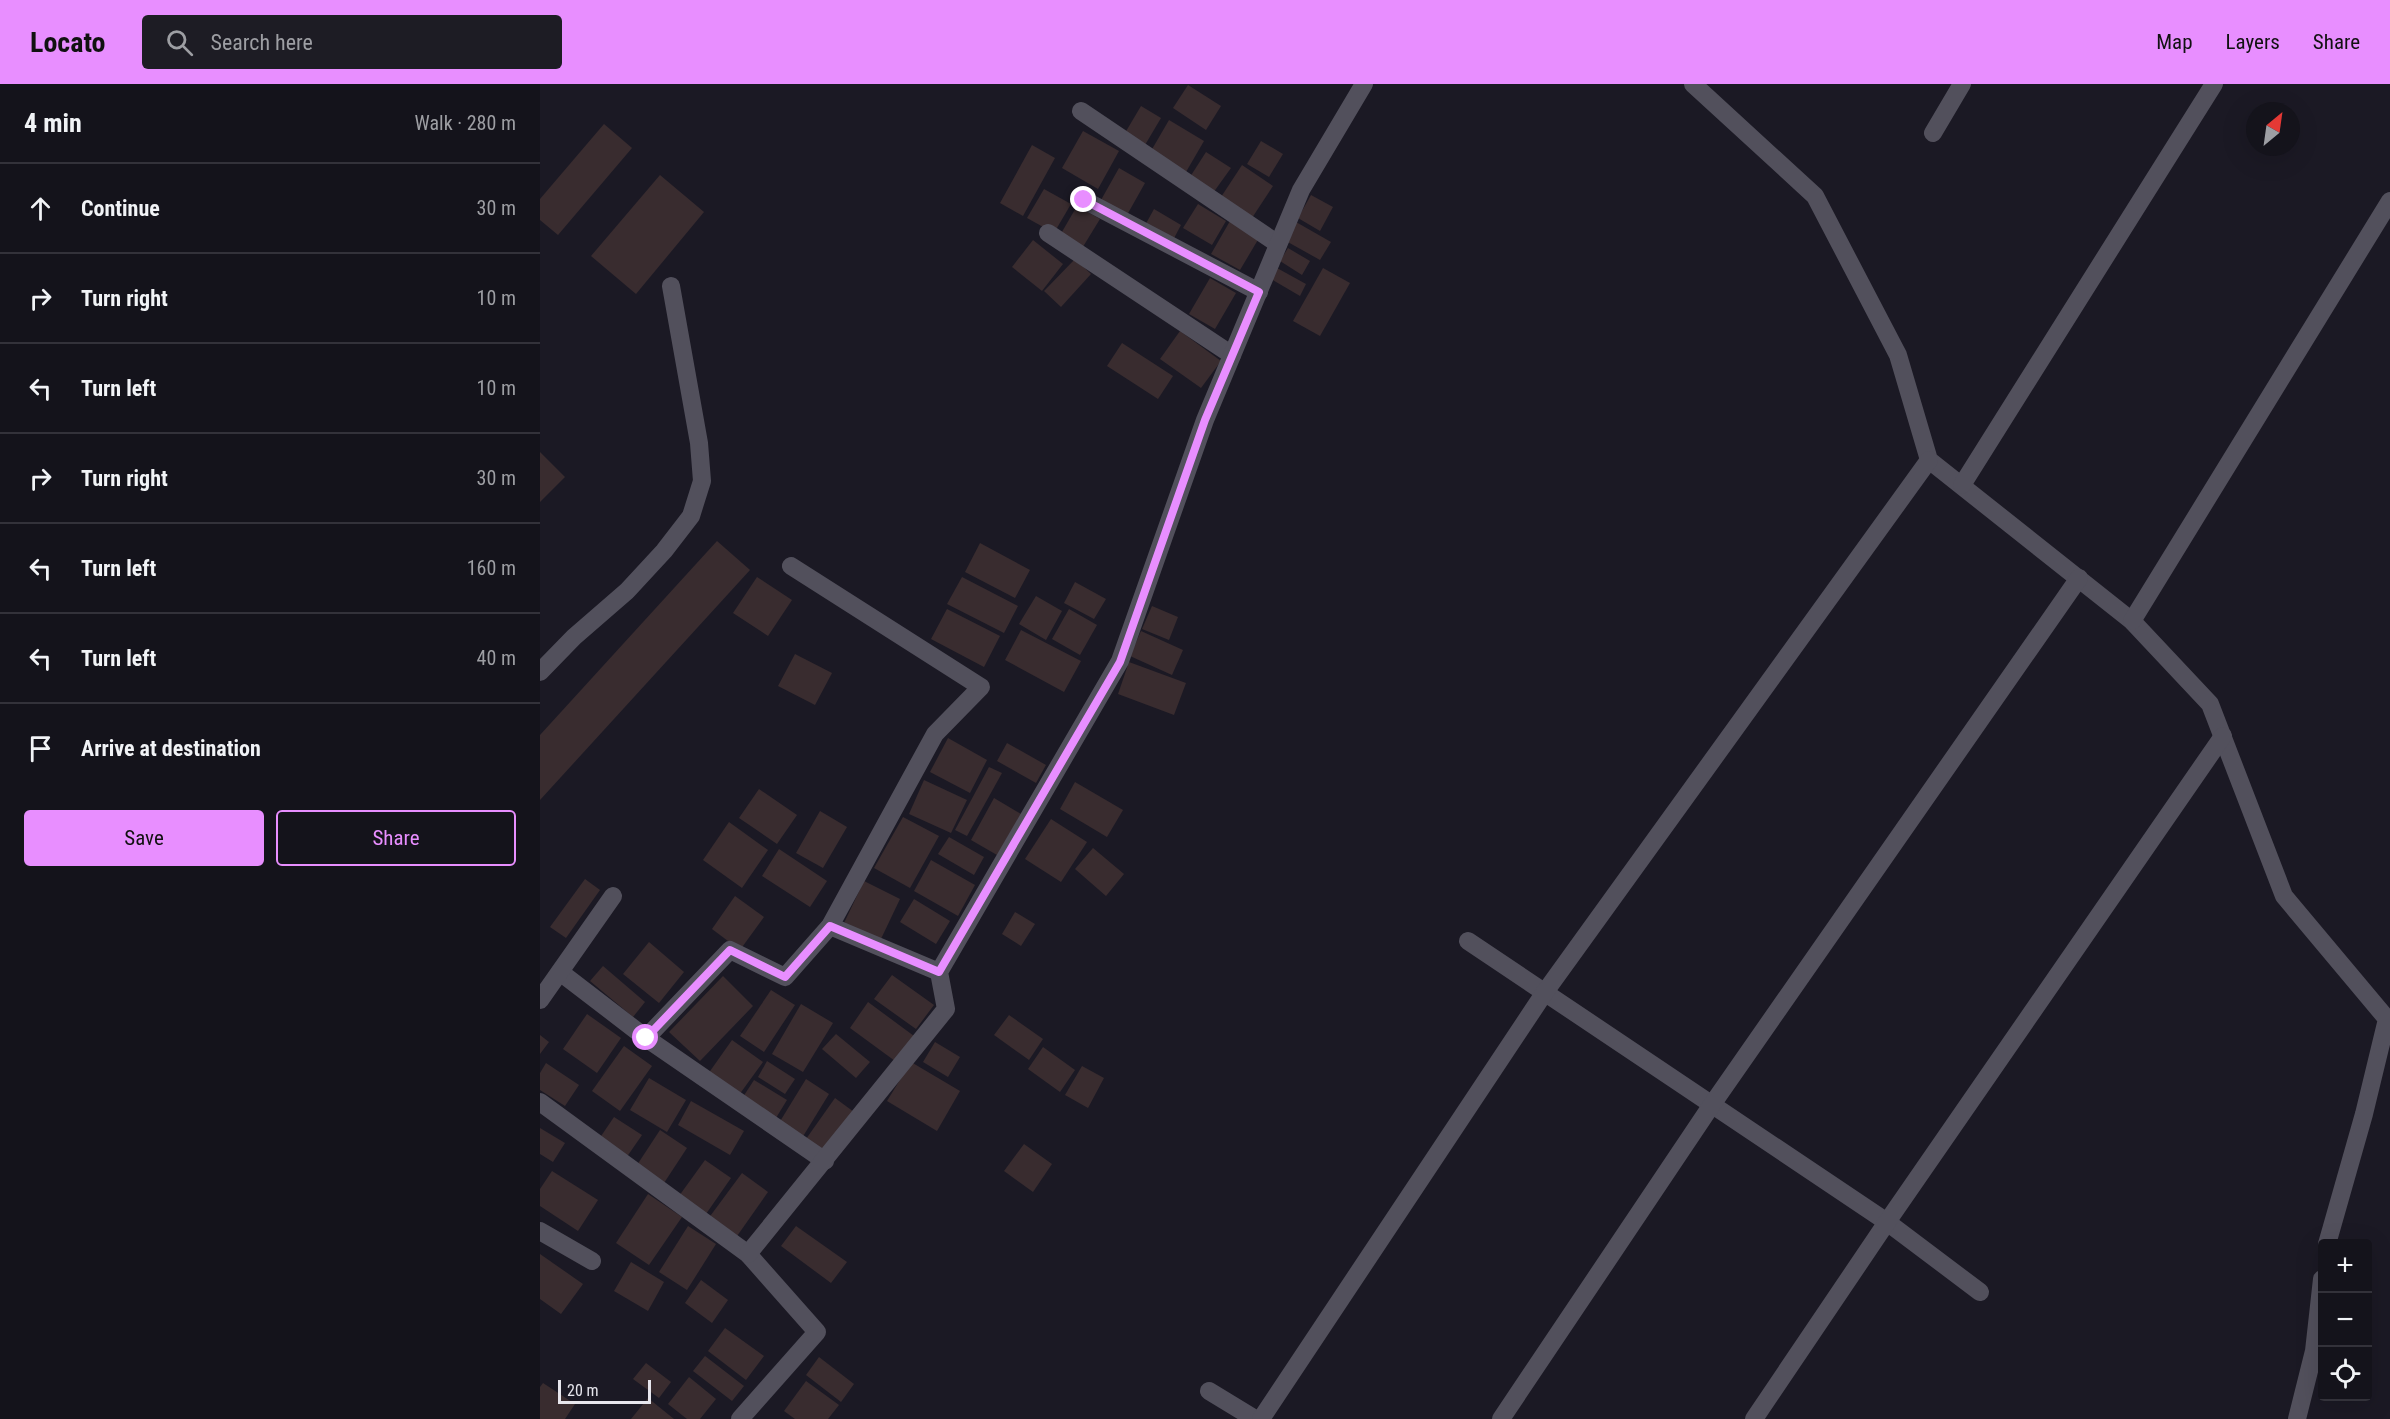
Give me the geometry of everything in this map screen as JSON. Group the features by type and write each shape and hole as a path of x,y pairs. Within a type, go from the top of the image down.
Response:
{"street":[{"path":"748,1254 946,1008 939,972 1120,662 1205,420 1278,244 1301,190 1364,84"},
{"path":"1693,84 1815,196 1898,355 1929,460 2132,621 2210,704 2284,896 2389,1021 2328,1239"},
{"path":"1933,133 1962,84"},
{"path":"1962,485 2214,84"},
{"path":"1081,111 1278,244"},
{"path":"1084,200 1259,292"},
{"path":"2132,621 2390,201"},
{"path":"1048,233 1232,355"},
{"path":"540,672 627,591 664,551 691,516 702,481 699,443 671,286"},
{"path":"1261,1419 1545,992 1929,460"},
{"path":"646,1038 730,950 785,977 830,926 934,734 981,687 791,567"},
{"path":"1501,1419 1711,1106 2079,578"},
{"path":"1754,1419 1887,1222 2223,736"},
{"path":"542,995 613,896"},
{"path":"830,926 939,972"},
{"path":"1468,941 1887,1222 1980,1292"},
{"path":"560,972 646,1038 825,1161"},
{"path":"540,1102 748,1254 817,1332 740,1419"},
{"path":"540,1231 592,1262"},
{"path":"2297,1419 2314,1351 2320,1293"},
{"path":"1209,1391 1255,1419"}],"building":[{"path":"1188,85 1221,106 1206,130 1173,108"},
{"path":"1141,106 1161,118 1145,145 1125,133"},
{"path":"1169,120 1204,141 1186,172 1151,151"},
{"path":"604,124 632,148 558,235 540,220 540,199"},
{"path":"1083,131 1119,151 1098,189 1062,168"},
{"path":"1261,141 1283,154 1269,177 1247,164"},
{"path":"1032,145 1055,158 1023,216 1000,203"},
{"path":"1206,152 1231,168 1213,193 1190,177"},
{"path":"1242,165 1273,186 1252,218 1221,197"},
{"path":"1119,168 1145,183 1127,215 1101,200"},
{"path":"660,175 704,212 636,294 591,256"},
{"path":"1044,189 1071,204 1054,233 1027,218"},
{"path":"1311,195 1333,207 1320,231 1298,218"},
{"path":"1198,204 1226,221 1212,245 1183,228"},
{"path":"1077,206 1100,219 1081,250 1059,237"},
{"path":"1154,209 1181,225 1171,244 1143,229"},
{"path":"1230,221 1259,238 1240,270 1211,254"},
{"path":"1296,222 1331,242 1320,260 1286,241"},
{"path":"1033,240 1063,264 1042,291 1012,267"},
{"path":"1288,248 1310,261 1302,275 1280,261"},
{"path":"1075,259 1091,274 1061,307 1044,291"},
{"path":"1277,268 1306,284 1300,296 1271,279"},
{"path":"1323,268 1350,283 1320,336 1293,321"},
{"path":"1210,278 1236,293 1215,329 1189,314"},
{"path":"1180,331 1221,361 1201,388 1160,359"},
{"path":"1122,343 1173,376 1158,399 1107,366"},
{"path":"540,452 565,477 540,502"},
{"path":"717,541 750,570 540,800 540,735"},
{"path":"980,543 1030,570 1015,598 965,572"},
{"path":"757,577 792,600 768,636 733,613"},
{"path":"962,577 1018,606 1004,633 947,604"},
{"path":"1075,582 1106,599 1094,619 1064,603"},
{"path":"1036,596 1062,611 1046,640 1019,624"},
{"path":"1152,606 1178,617 1169,640 1142,629"},
{"path":"947,609 1000,636 984,667 931,639"},
{"path":"1069,609 1097,625 1080,655 1052,639"},
{"path":"1021,630 1081,661 1064,692 1005,660"},
{"path":"1141,631 1183,650 1172,675 1130,656"},
{"path":"795,654 832,673 815,705 778,686"},
{"path":"1129,662 1186,683 1174,715 1118,694"},
{"path":"948,738 987,760 970,793 930,772"},
{"path":"1007,743 1046,765 1036,783 997,761"},
{"path":"989,767 1002,773 967,836 955,830"},
{"path":"924,780 967,800 951,833 909,814"},
{"path":"1075,782 1123,810 1107,837 1060,809"},
{"path":"759,789 797,815 777,844 739,818"},
{"path":"994,798 1021,814 997,855 971,840"},
{"path":"820,811 847,827 823,868 796,853"},
{"path":"903,817 939,836 910,888 874,868"},
{"path":"1051,819 1087,842 1061,882 1025,859"},
{"path":"729,822 768,850 742,888 703,860"},
{"path":"949,837 984,857 974,875 938,854"},
{"path":"1093,848 1124,874 1106,896 1075,869"},
{"path":"779,849 827,881 810,907 762,876"},
{"path":"931,860 975,885 958,916 914,891"},
{"path":"585,879 600,890 566,938 550,927"},
{"path":"864,881 900,899 880,941 844,923"},
{"path":"735,896 764,917 740,950 712,929"},
{"path":"914,899 950,921 936,944 900,922"},
{"path":"1015,912 1035,924 1021,946 1002,934"},
{"path":"649,942 684,972 659,1003 623,974"},
{"path":"603,966 645,1002 633,1017 590,981"},
{"path":"892,975 934,1005 916,1029 874,999"},
{"path":"723,976 753,1006 700,1061 669,1032"},
{"path":"771,990 795,1005 764,1052 740,1036"},
{"path":"868,1002 914,1036 895,1061 850,1028"},
{"path":"801,1004 833,1023 803,1072 772,1054"},
{"path":"587,1014 621,1038 597,1073 563,1049"},
{"path":"1009,1015 1043,1039 1029,1060 994,1035"},
{"path":"836,1034 870,1062 856,1078 822,1049"},
{"path":"540,1035 549,1042 540,1054"},
{"path":"732,1040 763,1062 739,1095 708,1074"},
{"path":"935,1042 960,1057 948,1077 923,1062"},
{"path":"624,1046 652,1066 620,1111 592,1091"},
{"path":"1043,1047 1075,1070 1060,1092 1028,1069"},
{"path":"767,1061 795,1079 785,1094 758,1077"},
{"path":"911,1062 960,1091 937,1131 887,1101"},
{"path":"546,1063 579,1085 565,1106 540,1090 540,1073"},
{"path":"1082,1066 1104,1078 1088,1108 1065,1095"},
{"path":"649,1078 686,1100 667,1132 630,1110"},
{"path":"806,1079 829,1094 802,1138 779,1123"},
{"path":"754,1080 787,1100 776,1118 743,1097"},
{"path":"835,1098 854,1112 825,1152 806,1139"},
{"path":"691,1101 744,1131 730,1155 678,1125"},
{"path":"614,1117 642,1135 624,1161 597,1142"},
{"path":"540,1128 565,1143 553,1162 540,1154"},
{"path":"660,1130 687,1148 664,1183 637,1165"},
{"path":"1024,1144 1052,1164 1033,1192 1004,1171"},
{"path":"705,1160 731,1178 706,1214 679,1196"},
{"path":"552,1171 598,1200 578,1231 540,1206 540,1189"},
{"path":"742,1173 768,1192 735,1239 708,1219"},
{"path":"648,1194 682,1217 649,1265 616,1243"},
{"path":"688,1226 716,1244 687,1290 659,1272"},
{"path":"796,1226 847,1262 831,1283 781,1246"},
{"path":"540,1254 583,1284 561,1314 540,1299"},
{"path":"631,1262 664,1282 648,1311 614,1291"},
{"path":"701,1280 728,1300 712,1323 685,1303"},
{"path":"725,1328 764,1356 746,1380 708,1351"},
{"path":"705,1356 744,1386 732,1401 693,1371"},
{"path":"819,1357 854,1384 841,1402 806,1375"},
{"path":"646,1363 671,1382 659,1398 633,1379"},
{"path":"689,1377 716,1399 700,1419 687,1419 668,1404"},
{"path":"806,1381 839,1405 828,1419 795,1419 784,1411"},
{"path":"543,1383 575,1404 565,1419 540,1419 540,1387"},
{"path":"648,1398 674,1419 631,1419"}],"route":[{"path":"646,1038 730,950 785,977 830,926 939,972 1120,662 1205,420 1259,292 1084,200"}]}
